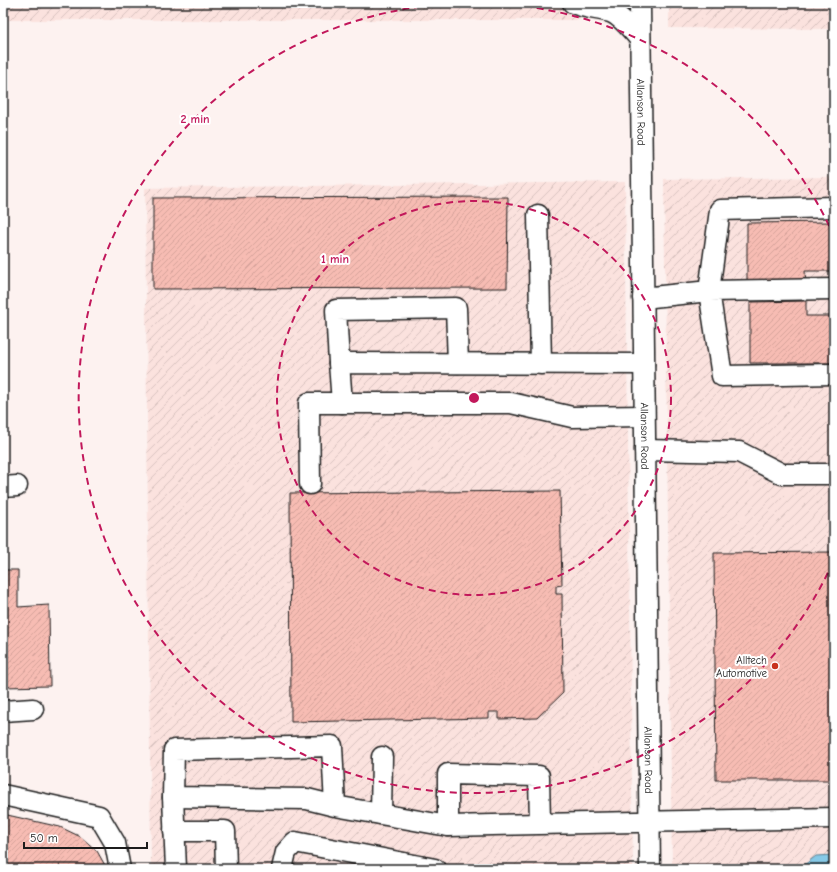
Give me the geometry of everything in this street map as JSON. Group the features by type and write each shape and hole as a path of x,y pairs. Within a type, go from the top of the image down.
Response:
{"street":[{"path":"573,3 583,8 617,8 623,21 640,39"},
{"name":"Allanson Road","path":"640,3 650,869"},
{"path":"834,207 720,210 709,291 722,376 834,374"},
{"path":"538,215 541,364"},
{"path":"643,298 709,291 834,289"},
{"path":"342,403 336,310 456,308 458,363"},
{"path":"339,363 644,364"},
{"path":"310,484 309,403 511,403 572,417 644,416"},
{"path":"645,450 739,452 782,474 834,474"},
{"path":"3,711 33,708"},
{"path":"176,869 173,797 174,750 332,746 335,806"},
{"path":"381,814 382,757"},
{"path":"448,826 448,774 539,776 540,823"},
{"path":"3,795 98,816 115,843 120,869"},
{"path":"173,797 307,799 335,806 448,826 834,818"},
{"path":"174,831 225,831 226,869"},
{"path":"282,869 286,852 295,842 435,869"}],"shaded area":[{"path":"3,3 580,3 580,20 3,20"},
{"path":"669,3 834,3 834,29 669,28"},
{"path":"834,177 834,869 672,869 664,179"},
{"path":"625,182 633,869 151,869 145,188"}],"water":[{"path":"834,855 834,869 804,869 804,865 816,856"}],"building":[{"path":"508,197 507,288 153,289 153,198"},
{"path":"834,222 834,271 805,271 806,285 747,287 747,223"},
{"path":"806,301 806,316 834,316 834,363 750,363 750,302"},
{"path":"560,491 562,585 556,586 556,594 562,594 563,693 537,718 499,719 499,712 489,712 489,718 291,722 290,493"},
{"name":"Alltech Automotive","path":"834,552 834,780 716,780 714,553"},
{"path":"3,570 18,570 18,607 49,605 50,686 3,687"},
{"path":"3,814 60,827 81,837 97,851 107,869 20,869 3,865"}],"place":[{"name":"Alltech Automotive","path":"775,666"}]}
